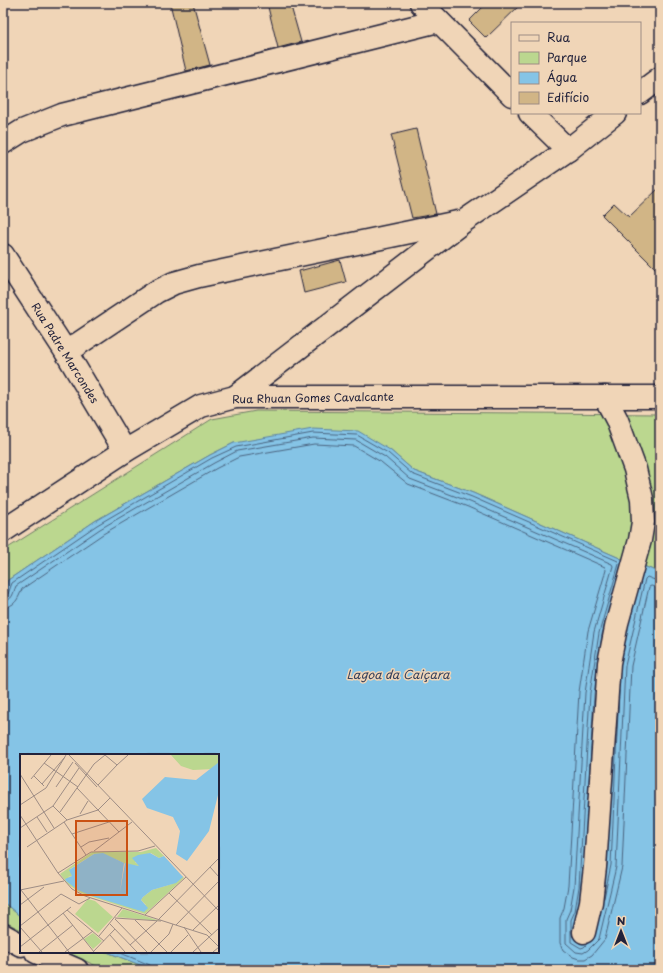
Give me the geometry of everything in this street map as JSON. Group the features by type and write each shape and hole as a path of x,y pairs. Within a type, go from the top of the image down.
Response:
{"street":[{"path":"421,3 511,93"},
{"path":"3,143 22,131 62,115 438,21"},
{"path":"641,92 660,78"},
{"path":"531,114 568,150"},
{"path":"235,397 464,221 568,150 614,114"},
{"path":"66,352 156,292 174,283 198,276 464,221"},
{"name":"Rua Padre Marcondes","path":"3,255 66,352 125,451"},
{"name":"Rua Rhuan Gomes Cavalcante","path":"3,531 125,451 201,406 235,397 660,397"},
{"path":"584,932 591,902 596,868 609,663 617,623 640,540 643,522 642,500 635,469 617,420 605,397"},
{"path":"3,935 20,944"},
{"path":"38,953 77,970"}],"green space":[{"path":"256,411 660,414 660,573 639,564 624,560 473,493 414,471 390,450 234,443 210,455 95,521 8,580 3,600 3,551 212,419"},
{"path":"3,902 20,916 20,930 3,921"},
{"path":"68,953 110,953 153,970 105,970"}],"water":[{"name":"Lagoa da Caiçara","path":"313,429 358,431 390,450 414,471 473,493 624,560 602,634 594,694 583,888 576,920 575,933 575,940 581,944 591,934 607,865 616,664 639,564 660,573 660,970 153,970 110,953 219,953 219,754 20,754 20,916 3,902 3,600 8,580 95,521 210,455 234,443"}],"building":[{"path":"170,3 193,3 210,65 186,71"},
{"path":"267,3 290,3 301,42 278,48"},
{"path":"487,3 522,3 486,38 469,21"},
{"path":"416,129 436,214 412,218 391,135"},
{"path":"660,187 660,273 602,215 614,203 629,217"},
{"path":"340,260 346,282 304,293 299,271"}]}
